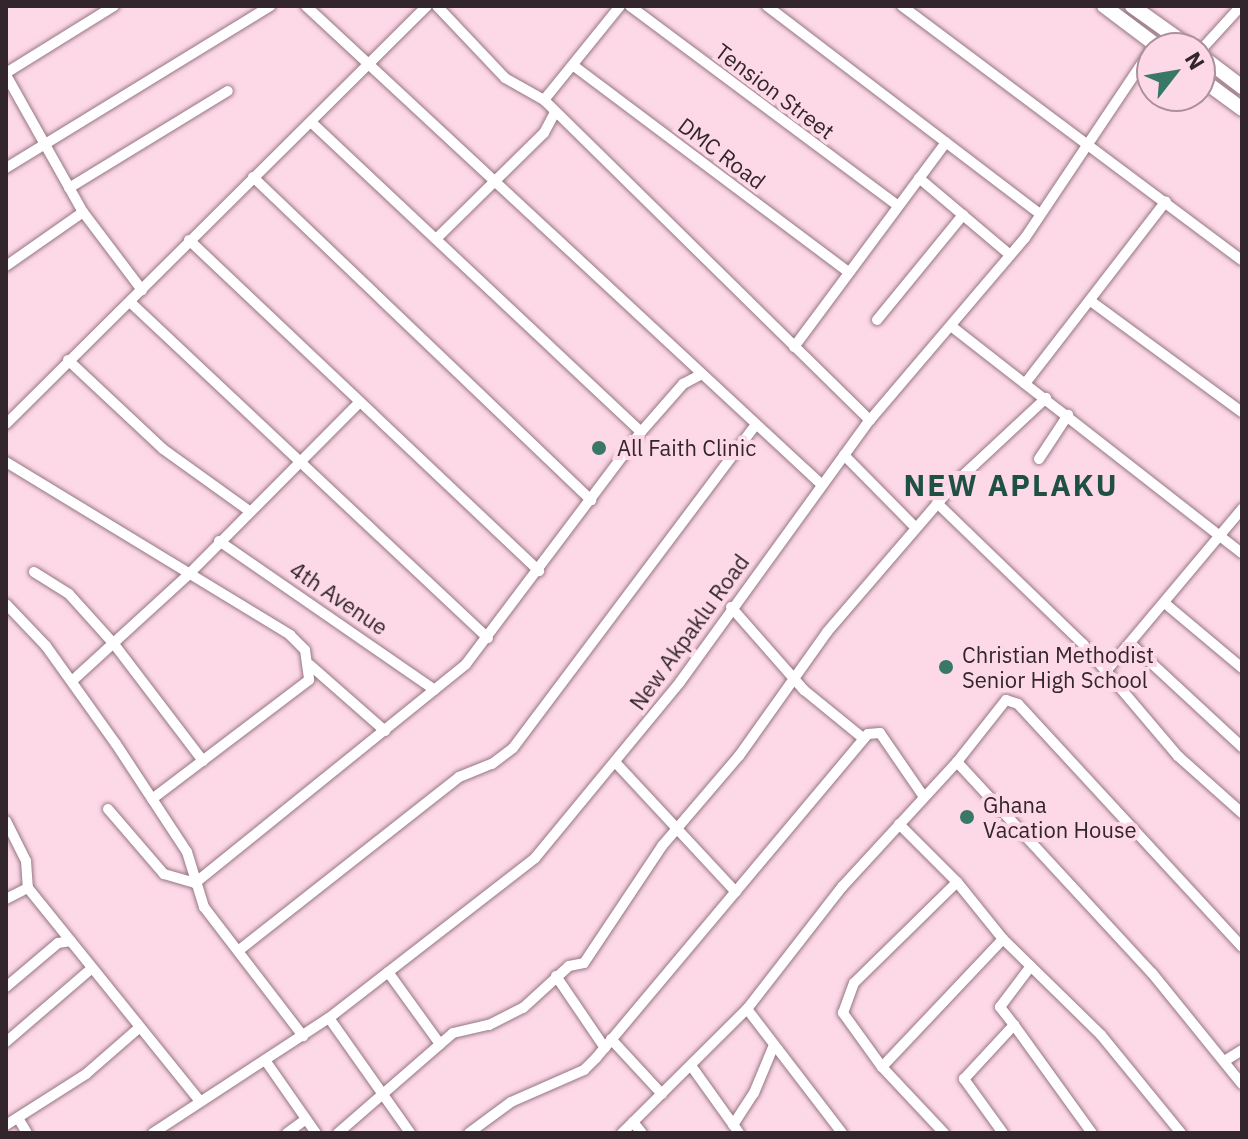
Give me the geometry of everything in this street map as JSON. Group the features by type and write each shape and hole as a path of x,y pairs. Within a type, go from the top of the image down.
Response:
{"highway":[{"path":"1104,6 1136,32"},
{"path":"1133,6 1169,32"},
{"path":"1216,66 1242,87"},
{"path":"1216,90 1242,109"}],"street":[{"path":"114,6 6,74 42,147 83,212 142,290"},
{"path":"6,168 270,6"},
{"path":"306,6 700,375 821,484"},
{"path":"6,424 311,122 368,61 427,6"},
{"path":"437,6 505,78 544,100 554,114 870,420"},
{"path":"544,100 620,6"},
{"name":"Tension Street","path":"630,6 897,205"},
{"path":"767,6 1040,214"},
{"path":"902,6 1090,143 1242,260"},
{"path":"1216,35 1241,6"},
{"name":"DMC Road","path":"574,66 847,271"},
{"name":"New Akpaklu Road","path":"153,1133 329,1018 525,867 616,763 870,420 1010,255 1136,75"},
{"path":"69,188 228,91"},
{"path":"437,238 544,133 554,114"},
{"path":"311,122 641,432"},
{"path":"794,347 847,271 946,142"},
{"path":"253,177 591,500"},
{"path":"919,178 1010,255"},
{"path":"1027,381 1092,302 1166,201"},
{"path":"6,266 83,212"},
{"path":"877,320 963,215"},
{"path":"189,240 539,571"},
{"path":"130,302 298,464 488,638"},
{"path":"1092,302 1242,412"},
{"path":"951,326 1027,381 1242,553"},
{"path":"68,360 163,449 248,510"},
{"path":"195,883 435,690 488,638 641,432 683,384 700,375"},
{"path":"338,1133 453,1033 489,1025 523,1008 542,997 556,976 584,963 679,828 915,527 1046,398"},
{"path":"72,681 187,576 248,510 359,403"},
{"path":"1039,459 1068,415"},
{"path":"238,951 459,777 492,764 513,748 755,426"},
{"path":"844,455 915,527"},
{"path":"6,462 187,576 290,635 305,650 310,665 309,680 152,799"},
{"path":"937,503 1106,671 1178,756 1242,813"},
{"path":"1106,671 1133,646 1242,509"},
{"name":"4th Avenue","path":"219,541 435,690"},
{"path":"34,572 69,594 114,644 203,761"},
{"path":"6,604 72,681 187,852 204,907 303,1036"},
{"path":"1167,605 1242,668"},
{"path":"731,607 795,678 864,739"},
{"path":"1133,646 1242,747"},
{"path":"310,665 385,731"},
{"path":"622,1133 692,1067 747,1009 824,908 957,762 999,706 1010,700 1018,704 1242,947"},
{"path":"469,1133 511,1102 584,1070 864,739 880,733 924,797"},
{"path":"957,762 1226,1060 1242,1084"},
{"path":"616,763 736,892"},
{"path":"108,809 164,874 195,883"},
{"path":"6,821 26,861 28,888 200,1101"},
{"path":"899,824 957,882 1003,939 1101,1035 1181,1133"},
{"path":"944,1133 882,1067 846,1020 850,990 957,882"},
{"path":"6,899 28,888"},
{"path":"882,1067 1003,939"},
{"path":"6,987 58,943 71,941"},
{"path":"1031,966 1000,1007 1092,1133"},
{"path":"6,1042 91,969"},
{"path":"388,972 440,1044"},
{"path":"556,976 608,1043 662,1094"},
{"path":"747,1009 842,1133"},
{"path":"329,1018 410,1133"},
{"path":"1003,1133 964,1079 1014,1025"},
{"path":"6,1125 86,1074 139,1028"},
{"path":"692,1067 736,1129 774,1045"},
{"path":"1226,1060 1242,1050"},
{"path":"265,1060 316,1133"},
{"path":"18,1118 27,1133"},
{"path":"287,1133 305,1120"},
{"path":"633,1122 642,1133"}],"place":[{"name":"All Faith Clinic","path":"599,448"},
{"name":"Christian Methodist Senior High School","path":"946,667"},
{"name":"Ghana Vacation House","path":"967,817"}],"district":[{"name":"NEW APLAKU","path":"1011,485"}]}
